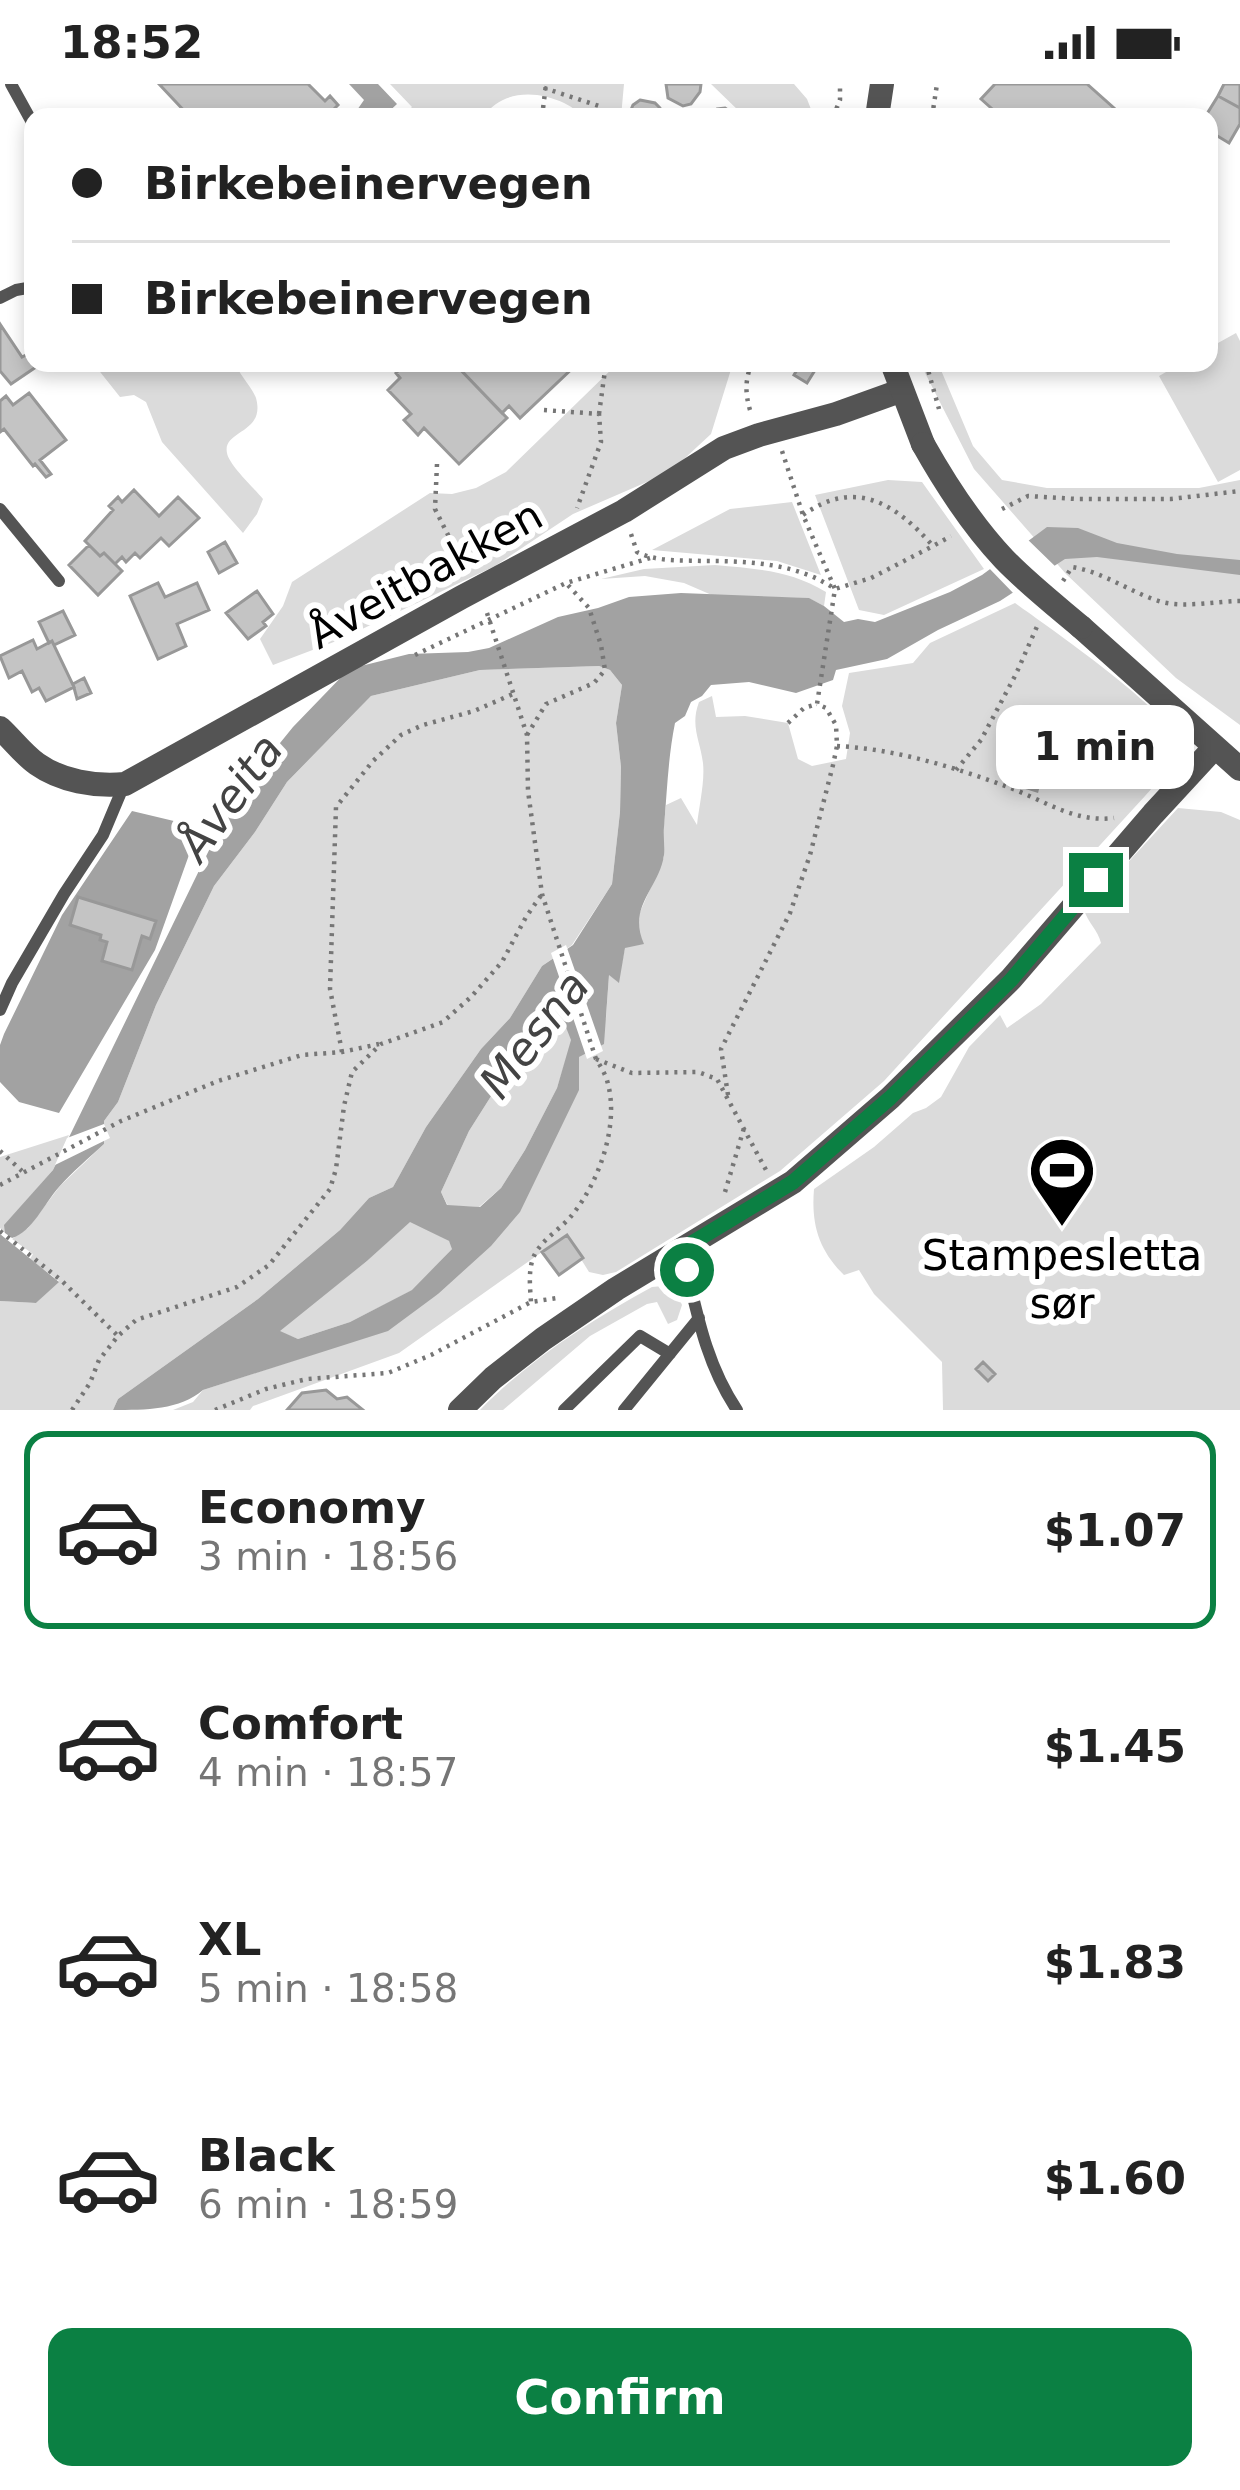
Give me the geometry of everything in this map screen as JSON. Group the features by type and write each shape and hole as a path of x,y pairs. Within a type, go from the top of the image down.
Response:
{"street":[{"path":"895,372 923,444 950,492 982,534 1007,562 1240,769"},
{"name":"Åveitbakken","path":"124,784 624,511 724,448 900,391"},
{"path":"0,728 37,764 61,776 100,786 124,784"},
{"path":"460,1410 543,1339 616,1289 793,1182 890,1098 1011,980 1214,748"}],"lane":[{"path":"0,508 59,581"},
{"path":"0,1010 64,893 103,835 124,784"},
{"path":"682,1249 706,1351 718,1383 737,1410"},
{"path":"624,1410 699,1318"},
{"path":"564,1410 640,1336 670,1354"}],"path":[{"path":"545,86 599,108"},
{"path":"566,542 601,442 598,415 605,372"},
{"path":"748,372 746,395 768,433 836,589 817,704"},
{"path":"929,372 940,411"},
{"path":"544,410 598,415"},
{"path":"437,464 435,509 476,592"},
{"path":"1002,509 1028,496 1171,499 1240,491"},
{"path":"802,515 824,500 856,497 883,502 932,546"},
{"path":"624,511 637,552 650,558"},
{"path":"836,589 871,578 957,533"},
{"path":"404,661 566,583 650,558 786,568 836,589"},
{"path":"527,735 546,704 594,683 605,670 589,608 566,583"},
{"path":"489,619 527,735 528,791 542,893 596,1059 608,1080 612,1109 604,1150 588,1192 535,1254 531,1302"},
{"path":"342,1052 330,988 336,807 401,735 513,694"},
{"path":"728,1095 721,1049 790,913 837,746 836,725 826,708 817,704 804,709 788,723"},
{"path":"837,746 867,747 956,770 1082,817 1103,820 1153,814"},
{"path":"0,1185 121,1121 218,1081 302,1055 381,1044 443,1022 502,962 542,893"},
{"path":"72,1410 100,1360 136,1320 238,1287 269,1264 329,1189 352,1072 381,1044"},
{"path":"596,1059 632,1073 698,1072 717,1079 777,1191"},
{"path":"714,1229 744,1128"},
{"path":"0,1151 22,1172"},
{"path":"0,1231 62,1281 118,1336"},
{"path":"215,1410 266,1389 307,1379 388,1373 531,1302 574,1295"}],"shaded area":[{"path":"349,84 378,84 397,104 358,108 364,100"},
{"path":"390,84 624,84 622,108 572,108 531,95 510,97 491,108 412,107"},
{"path":"711,84 794,84 810,108 736,108"},
{"path":"1236,333 1240,341 1240,470 1218,482 1159,376 1218,372 1218,343"},
{"path":"100,372 240,372 256,398 257,410 250,425 231,440 227,453 263,499 243,533 162,442 146,402 134,395 120,397"},
{"path":"609,372 730,372 711,434 670,472 573,514 495,566 339,640 273,665 260,639 283,606 292,582 430,493 476,488 506,472"},
{"path":"925,372 942,372 973,446 1002,480 1047,488 1199,488 1240,480 1240,725 1176,678 1066,574 974,469"},
{"path":"888,480 922,482 984,569 884,615 859,610 815,495"},
{"path":"792,502 821,575 777,561 652,550 730,509"},
{"path":"1047,527 1078,528 1117,543 1177,554 1240,560 1240,575 1097,557 1065,559 1000,601 887,659 836,670 833,680 796,693 749,682 711,685 675,723 664,855 639,919 644,944 625,948 619,983 609,975 604,1044 579,1057 579,1090 520,1212 438,1294 388,1331 203,1390 173,1405 113,1410 118,1399 258,1299 340,1230 369,1198 393,1187 426,1127 481,1049 510,1018 542,966 573,945 612,884 620,812 616,723 622,685 610,670 599,666 480,670 371,696 287,782 214,886 156,1005 118,1102 104,1121 104,1144 64,1181 26,1230 12,1238 5,1233 4,1225 53,1170 233,801 293,727 349,669 409,654 489,648 558,617 629,597 681,593 809,598 844,622 875,622 982,575","holes":["556,1002 571,1040 557,1088 525,1150 501,1188 480,1207 447,1205 441,1192 469,1131","410,1222 449,1241 452,1249 412,1290 350,1322 298,1339 280,1331"]},
{"path":"715,565 799,579 826,592 824,606 808,598 714,596 684,583 645,576 601,579 644,569"},
{"path":"1015,603 1153,710 1176,741 1174,757 1156,784 884,1081 780,1171 616,1272 589,1272 566,1235 399,1353 250,1410 173,1410 193,1402 203,1390 320,1352 438,1294 606,1018 609,974 618,982 625,948 639,932 637,919 664,857 666,805 681,798 697,825 703,786 696,726 699,702 712,696 716,717 788,723 798,759 812,766 846,759 850,733 842,706 849,673 913,663 930,643"},
{"path":"599,666 610,670 622,685 616,723 620,812 612,884 572,945 542,966 510,1018 481,1049 426,1127 393,1187 369,1198 340,1230 258,1299 118,1399 113,1410 0,1410 0,1301 36,1303 59,1281 12,1239 28,1228 60,1186 104,1144 104,1121 118,1102 156,1005 214,886 287,782 371,696 480,670"},
{"path":"1178,808 1221,812 1240,820 1240,1410 943,1410 942,1362 874,1294 859,1270 844,1275 828,1256 816,1225 814,1189 941,1097 969,1047 1000,1015 1007,1028 1041,1004 1101,943 1084,910"},
{"path":"132,811 199,827 155,950 59,1113 19,1102 0,1082 4,1034 62,915"},
{"path":"557,1001 572,1040 557,1088 525,1150 501,1188 479,1207 448,1206 441,1192 469,1131"},
{"path":"69,1135 53,1170 5,1225 5,1233 0,1228 0,1157"},
{"path":"410,1221 449,1241 453,1248 413,1290 350,1322 298,1339 278,1331 367,1261"},
{"path":"0,1234 59,1282 36,1303 0,1301"},
{"path":"652,1287 677,1293 682,1305 677,1320 668,1324 657,1302 647,1304 590,1336 503,1410 480,1410 562,1342"}],"pier":[{"path":"1023,535 1059,570 1017,597 986,565"},
{"path":"566,945 603,1051 587,1059 551,953"},
{"path":"104,1124 110,1138 55,1165 67,1138"}],"building":[{"path":"159,84 308,84 325,101 330,96 338,105 335,108 182,108"},
{"path":"666,84 701,84 691,104 683,106 668,98"},
{"path":"995,84 1087,84 1114,108 991,108 981,99"},
{"path":"1224,84 1240,84 1240,108 1218,96"},
{"path":"1218,96 1240,108 1240,124 1229,143 1218,136 1218,108 1211,108"},
{"path":"640,100 660,108 632,108"},
{"path":"0,324 24,356 24,372 29,372 11,384 0,371"},
{"path":"463,372 507,418 459,464 424,428 418,435 404,420 411,414 388,390 400,378 396,373"},
{"path":"463,372 569,372 520,418 509,406 502,413"},
{"path":"796,372 814,372 807,383"},
{"path":"29,393 66,440 40,460 51,474 46,477 4,429 0,432 0,401 6,396 13,405"},
{"path":"134,490 159,516 178,497 199,518 169,546 161,538 140,558 135,553 115,564 85,541 113,510 109,506 118,497 122,502"},
{"path":"225,542 237,563 219,573 208,552"},
{"path":"89,545 122,571 98,595 69,565"},
{"path":"158,583 165,597 197,583 209,610 177,624 186,646 158,659 130,596"},
{"path":"257,591 273,614 248,639 226,613"},
{"path":"63,611 75,635 54,645 39,622"},
{"path":"33,640 37,649 52,641 74,687 46,701 39,688 32,692 22,671 9,678 0,656"},
{"path":"84,678 91,693 77,699 73,684"},
{"path":"1022,774 1040,779 1037,791 1018,785"},
{"path":"78,897 156,921 150,939 142,936 132,970 102,961 107,942 100,940 101,935 70,925"},
{"path":"567,1235 583,1258 559,1275 542,1252"},
{"path":"983,1362 995,1374 988,1381 976,1369"},
{"path":"326,1390 337,1399 347,1397 363,1410 287,1410 302,1393"}],"place":[{"name":"Stampesletta sør","path":"1062,1229"}],"route":[{"path":"687,1270 682,1249 793,1182 890,1098 1011,980 1096,880"}],"water label":[{"name":"Åveita","path":"230,797"},
{"name":"Mesna","path":"534,1034"}]}
